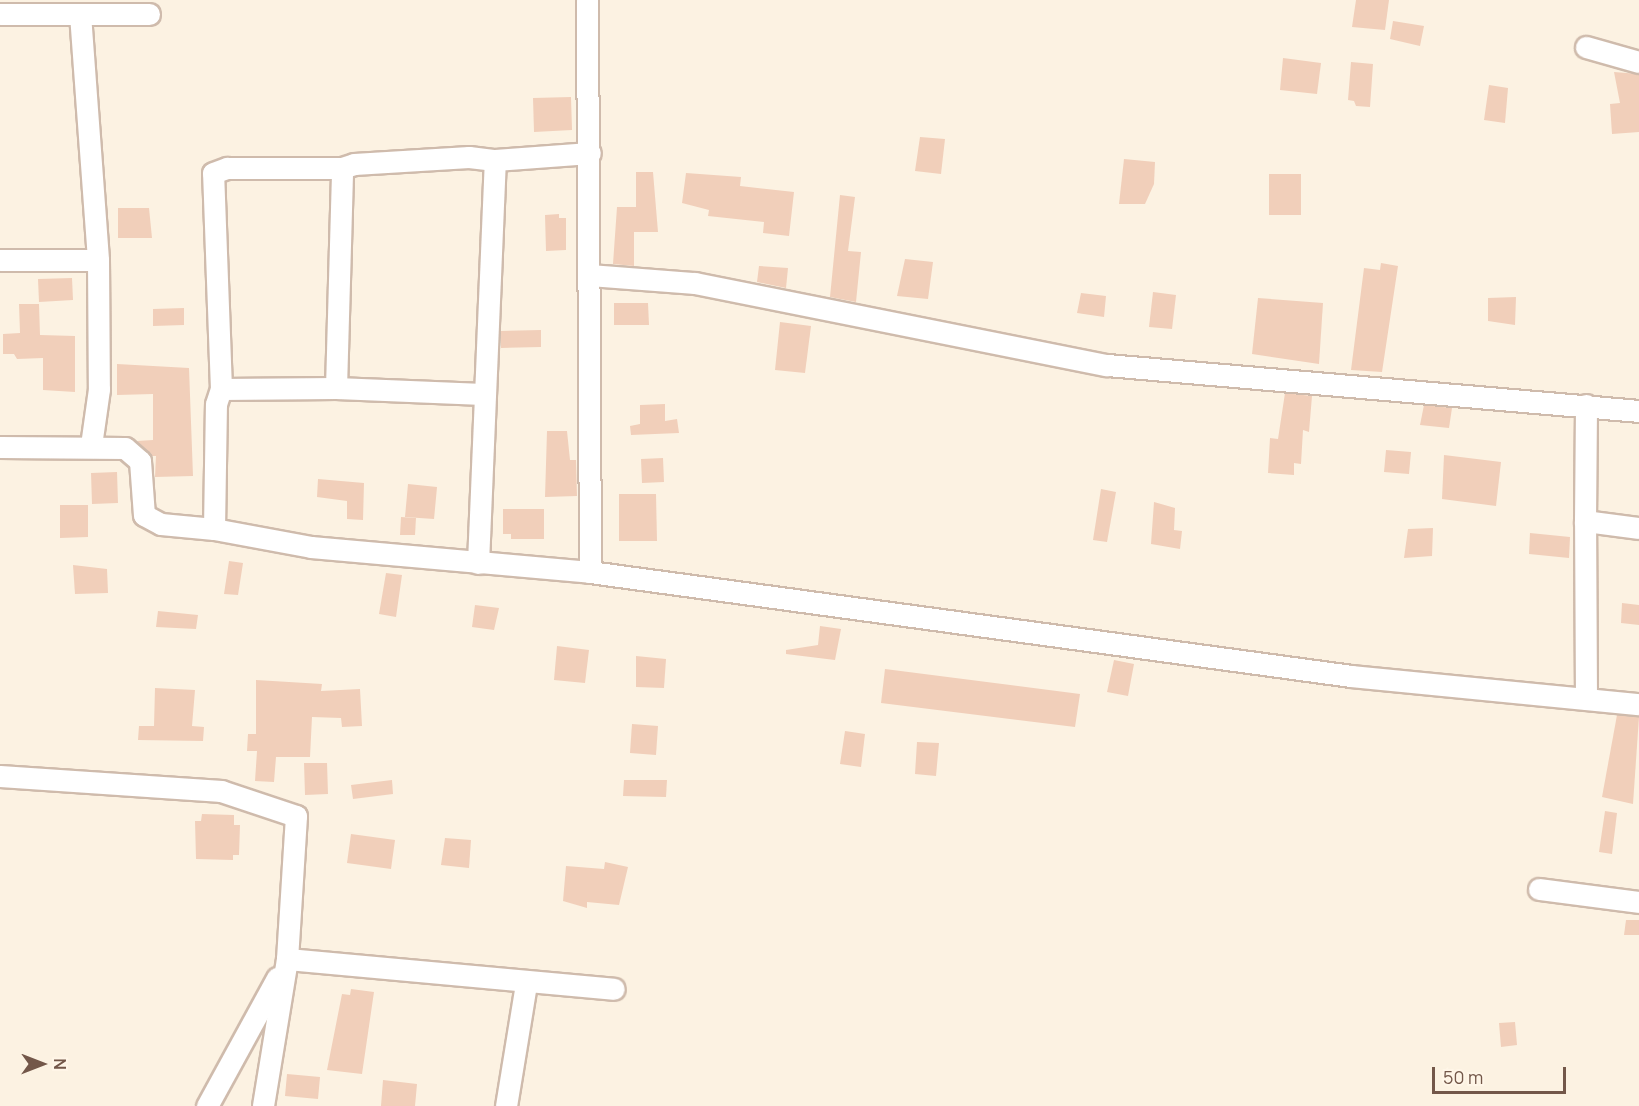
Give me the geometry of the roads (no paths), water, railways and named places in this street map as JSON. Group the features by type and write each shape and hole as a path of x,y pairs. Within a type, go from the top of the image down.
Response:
{"street":[{"path":"587,0 590,153 590,572"},
{"path":"0,14 149,14"},
{"path":"80,14 98,260 99,389 92,445"},
{"path":"1586,47 1639,62"},
{"path":"214,529 216,404 221,389 213,173 226,168 342,168 354,164 469,157 495,160 590,153"},
{"path":"478,563 483,394 495,160"},
{"path":"336,388 342,168"},
{"path":"0,260 98,260"},
{"path":"590,275 695,284 1107,365 1639,411"},
{"path":"221,389 336,388 483,394"},
{"path":"1586,405 1586,699"},
{"path":"0,447 92,445 125,448 140,461 144,516 161,524 214,529 311,547 590,572 1351,676 1639,704"},
{"path":"1585,521 1639,528"},
{"path":"0,776 221,791 297,816 287,959 263,1106"},
{"path":"1539,889 1639,902"},
{"path":"287,959 526,984 614,989"},
{"path":"207,1106 287,959"},
{"path":"506,1106 526,984"}]}
